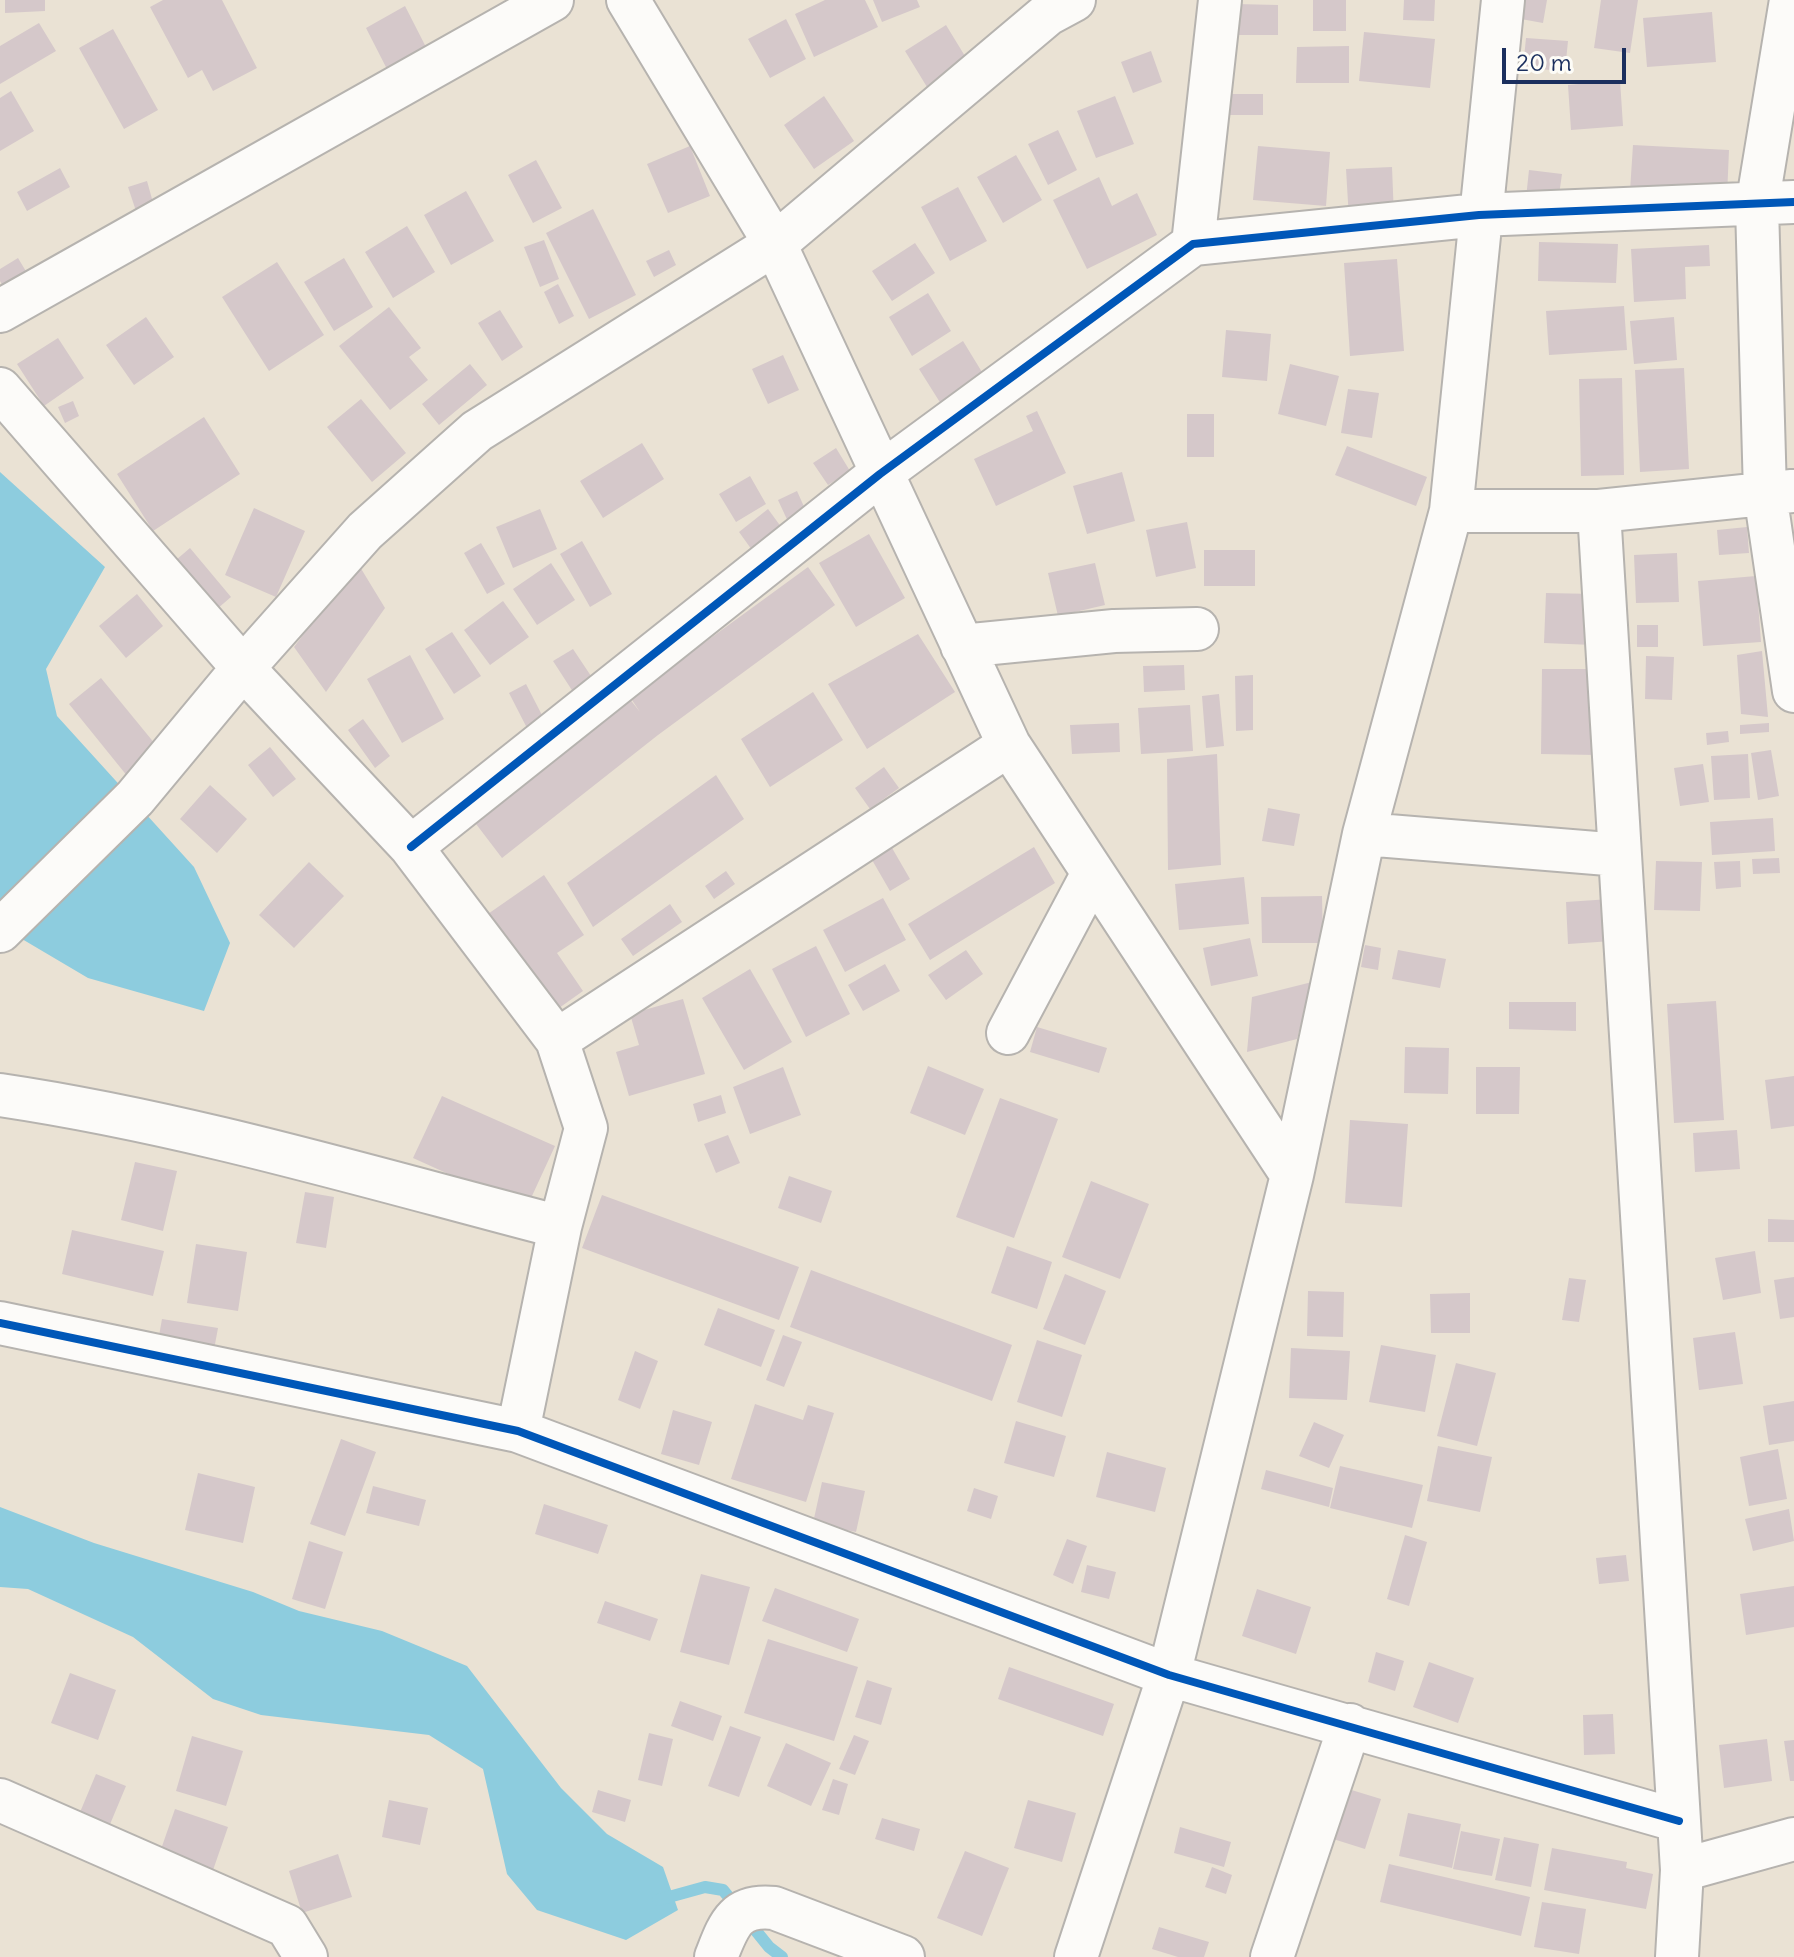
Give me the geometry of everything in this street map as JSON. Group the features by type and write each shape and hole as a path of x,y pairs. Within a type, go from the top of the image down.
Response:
{"street":[{"path":"0,311 552,0"},
{"path":"628,0 775,244 1009,745 1292,1175"},
{"path":"0,931 135,798 243,668 365,531 477,431 775,244 1048,14 1074,0"},
{"path":"1193,244 1220,0"},
{"path":"1076,1957 1169,1675 1292,1175 1364,834 1451,511 1503,0"},
{"path":"1791,0 1776,204 1780,492 1794,691"},
{"path":"411,847 880,474 1193,244 1479,215 1776,204"},
{"path":"0,389 243,668 411,847 557,1040 586,1128 560,1227 518,1431"},
{"path":"1451,511 1599,511 1780,492"},
{"path":"1599,511 1682,1870 1677,1957"},
{"path":"962,646 1114,631 1197,629"},
{"path":"557,1040 1009,745"},
{"path":"1364,834 1620,855"},
{"path":"1008,1033 1093,873"},
{"path":"0,1095 75,1106 238,1144 560,1227"},
{"path":"0,1323 518,1431 1169,1675 1679,1821"},
{"path":"1272,1957 1350,1725"},
{"path":"0,1800 287,1926 306,1957"},
{"path":"1682,1870 1794,1839"},
{"path":"716,1957 736,1916 752,1906 774,1908 903,1957"}],"water":[{"path":"0,472 105,567 46,669 57,716 194,867 230,943 204,1011 88,978 0,926"},
{"path":"0,1507 94,1543 253,1592 299,1611 382,1631 467,1666 561,1788 607,1834 663,1867 678,1910 626,1940 537,1910 507,1874 483,1769 429,1735 261,1715 213,1699 133,1637 28,1589 0,1587"}],"building":[{"path":"5,0 45,0 45,11 5,13"},
{"path":"163,0 222,0 257,68 213,91 202,70 188,78 150,7"},
{"path":"825,0 865,0 878,27 814,57 795,14"},
{"path":"873,0 917,0 920,7 882,22"},
{"path":"1313,0 1346,0 1346,31 1313,31"},
{"path":"1404,0 1435,0 1434,21 1403,20"},
{"path":"1525,0 1547,0 1543,23 1521,19"},
{"path":"1601,0 1638,0 1630,53 1594,48"},
{"path":"1236,4 1278,5 1278,35 1236,35"},
{"path":"405,6 429,53 389,73 366,28"},
{"path":"1712,12 1716,62 1647,67 1643,18"},
{"path":"786,19 806,59 770,78 748,39"},
{"path":"39,23 56,51 0,84 0,46"},
{"path":"946,25 968,61 927,87 905,51"},
{"path":"113,29 158,110 124,129 79,48"},
{"path":"1364,32 1435,39 1430,88 1359,81"},
{"path":"1526,38 1568,41 1565,71 1523,68"},
{"path":"1349,46 1349,83 1296,83 1297,47"},
{"path":"1151,51 1162,82 1133,93 1121,62"},
{"path":"1620,80 1623,126 1571,130 1568,85"},
{"path":"11,91 34,131 0,151 0,98"},
{"path":"1228,94 1263,94 1263,115 1228,115"},
{"path":"824,96 854,141 814,169 784,125"},
{"path":"1115,96 1134,144 1096,158 1077,111"},
{"path":"1058,130 1077,170 1048,185 1028,144"},
{"path":"1633,145 1729,150 1727,196 1630,191"},
{"path":"690,146 710,196 668,213 647,164"},
{"path":"1258,146 1330,152 1326,206 1253,200"},
{"path":"1016,155 1042,200 1003,223 977,177"},
{"path":"536,160 562,208 533,223 508,175"},
{"path":"1392,167 1394,217 1349,219 1346,169"},
{"path":"60,168 70,187 27,211 17,192"},
{"path":"1529,170 1562,174 1558,202 1526,198"},
{"path":"1099,177 1112,206 1137,193 1157,235 1087,269 1053,200"},
{"path":"147,181 154,206 136,211 128,187"},
{"path":"958,187 987,241 950,261 921,207"},
{"path":"466,191 494,241 451,265 424,215"},
{"path":"593,209 636,295 589,319 546,233"},
{"path":"407,226 435,272 393,298 365,252"},
{"path":"544,240 559,279 540,287 524,247"},
{"path":"1539,242 1618,244 1616,283 1538,281"},
{"path":"915,243 935,273 892,301 872,271"},
{"path":"1709,245 1710,266 1685,267 1686,299 1634,302 1631,249"},
{"path":"669,250 676,265 654,277 646,261"},
{"path":"18,258 30,278 6,292 0,281 0,269"},
{"path":"344,258 373,307 334,331 304,282"},
{"path":"1397,259 1404,351 1350,356 1344,263"},
{"path":"277,262 324,335 269,371 222,297"},
{"path":"558,284 574,316 559,324 544,292"},
{"path":"928,293 951,331 912,356 889,317"},
{"path":"1624,306 1627,350 1549,355 1546,311"},
{"path":"389,307 421,348 409,357 428,380 390,410 339,346"},
{"path":"500,310 523,347 502,361 478,323"},
{"path":"146,317 174,357 134,385 106,345"},
{"path":"1674,317 1677,360 1634,364 1630,321"},
{"path":"1226,330 1271,334 1267,381 1222,377"},
{"path":"58,338 84,378 44,406 17,364"},
{"path":"963,341 985,377 941,404 919,369"},
{"path":"783,355 799,390 768,404 752,369"},
{"path":"470,364 487,385 439,425 422,404"},
{"path":"1290,364 1339,376 1326,426 1278,414"},
{"path":"1684,368 1689,469 1640,472 1635,370"},
{"path":"1622,378 1624,475 1581,476 1579,379"},
{"path":"1348,389 1379,393 1372,438 1341,433"},
{"path":"361,399 406,453 372,482 327,427"},
{"path":"73,401 79,416 65,423 58,407"},
{"path":"1037,411 1066,473 996,506 974,459 1033,431 1026,416"},
{"path":"1187,414 1214,414 1214,457 1187,457"},
{"path":"204,417 240,474 153,531 117,474"},
{"path":"642,443 664,479 603,518 580,481"},
{"path":"1347,446 1427,477 1416,506 1335,475"},
{"path":"836,448 850,471 828,485 813,463"},
{"path":"1122,472 1135,521 1087,534 1073,486"},
{"path":"750,476 766,504 736,522 719,494"},
{"path":"797,491 810,520 791,528 778,500"},
{"path":"254,508 305,531 276,597 225,575"},
{"path":"540,509 557,549 513,568 496,527"},
{"path":"768,509 787,535 757,557 739,532"},
{"path":"1187,522 1196,568 1156,577 1146,530"},
{"path":"1747,527 1749,553 1719,555 1717,530"},
{"path":"869,534 905,598 856,627 819,563"},
{"path":"582,541 612,594 590,607 560,554"},
{"path":"481,543 505,584 487,594 464,553"},
{"path":"190,548 231,597 217,609 176,560"},
{"path":"1204,550 1255,550 1255,586 1204,586"},
{"path":"1677,553 1679,602 1636,603 1634,555"},
{"path":"357,562 385,608 326,692 294,647"},
{"path":"551,563 575,600 537,625 513,589"},
{"path":"1095,563 1105,605 1058,616 1048,573"},
{"path":"808,567 835,605 658,735 502,858 473,820 629,698 640,712 630,697"},
{"path":"1756,576 1761,642 1703,646 1698,581"},
{"path":"1546,593 1595,594 1593,645 1544,643"},
{"path":"137,594 163,626 126,658 99,626"},
{"path":"503,601 529,637 490,665 464,630"},
{"path":"1637,625 1658,625 1658,647 1637,647"},
{"path":"452,632 481,676 454,694 425,649"},
{"path":"918,634 955,692 867,749 828,684"},
{"path":"573,649 597,685 577,698 553,661"},
{"path":"1762,651 1768,717 1741,714 1737,655"},
{"path":"410,655 444,719 402,743 367,679"},
{"path":"1646,656 1674,657 1672,700 1645,699"},
{"path":"1184,665 1185,690 1144,692 1143,666"},
{"path":"1542,669 1598,669 1596,755 1541,754"},
{"path":"1253,675 1253,730 1236,731 1235,676"},
{"path":"101,678 160,750 128,777 69,704"},
{"path":"526,684 544,719 527,728 509,693"},
{"path":"813,692 843,740 770,787 741,739"},
{"path":"1219,694 1224,746 1206,748 1202,696"},
{"path":"1190,705 1193,751 1141,754 1138,708"},
{"path":"363,719 390,756 375,768 348,730"},
{"path":"1119,723 1120,752 1072,754 1070,725"},
{"path":"1769,723 1769,732 1740,734 1740,725"},
{"path":"1728,731 1729,742 1707,745 1706,733"},
{"path":"270,747 296,779 273,797 248,765"},
{"path":"1771,750 1779,796 1758,800 1751,753"},
{"path":"1217,754 1221,865 1168,870 1167,759"},
{"path":"1748,754 1750,798 1714,800 1711,756"},
{"path":"1703,764 1709,802 1680,806 1674,768"},
{"path":"884,767 899,788 870,809 855,788"},
{"path":"716,775 744,819 593,927 567,883"},
{"path":"210,785 247,819 217,853 180,819"},
{"path":"1268,808 1300,814 1294,846 1262,841"},
{"path":"1773,818 1775,851 1712,855 1710,822"},
{"path":"888,841 910,879 890,891 868,853"},
{"path":"1034,847 1055,883 930,960 908,924"},
{"path":"1779,858 1780,873 1753,874 1752,859"},
{"path":"1656,861 1702,862 1700,911 1654,910"},
{"path":"1740,861 1741,887 1716,889 1714,862"},
{"path":"309,862 344,896 294,948 259,915"},
{"path":"726,871 735,884 714,899 705,886"},
{"path":"544,875 584,935 557,953 583,991 552,1013 485,916"},
{"path":"1244,877 1249,924 1179,930 1175,884"},
{"path":"1322,896 1323,943 1262,943 1261,897"},
{"path":"883,898 906,940 845,972 823,930"},
{"path":"1610,899 1612,941 1568,944 1566,902"},
{"path":"670,904 682,922 633,956 621,939"},
{"path":"1250,938 1258,976 1211,986 1203,948"},
{"path":"1365,945 1381,948 1378,970 1361,967"},
{"path":"816,946 850,1014 806,1037 772,969"},
{"path":"966,950 983,974 946,1000 928,975"},
{"path":"1398,950 1446,959 1440,988 1392,979"},
{"path":"885,964 900,991 863,1011 848,985"},
{"path":"750,969 792,1042 744,1070 702,998"},
{"path":"1312,982 1297,1039 1247,1052 1252,997"},
{"path":"683,999 705,1074 629,1096 616,1052 639,1045 630,1014"},
{"path":"1716,1001 1724,1120 1674,1123 1667,1004"},
{"path":"1509,1002 1576,1002 1576,1031 1509,1029"},
{"path":"1037,1027 1107,1048 1099,1073 1030,1052"},
{"path":"1405,1047 1449,1048 1448,1094 1404,1093"},
{"path":"928,1066 984,1089 965,1135 910,1113"},
{"path":"783,1067 801,1115 750,1134 733,1087"},
{"path":"1476,1067 1520,1067 1519,1114 1476,1114"},
{"path":"1794,1076 1794,1126 1771,1129 1765,1080"},
{"path":"721,1095 726,1113 698,1122 693,1104"},
{"path":"442,1096 555,1146 526,1209 413,1158"},
{"path":"1000,1098 1058,1119 1014,1238 956,1217"},
{"path":"1350,1120 1408,1124 1402,1207 1345,1203"},
{"path":"1737,1130 1740,1169 1695,1172 1693,1133"},
{"path":"728,1135 740,1163 716,1173 704,1144"},
{"path":"135,1162 177,1171 163,1231 121,1220"},
{"path":"789,1176 832,1191 821,1223 778,1208"},
{"path":"1091,1181 1149,1204 1120,1279 1062,1257"},
{"path":"305,1192 334,1197 326,1248 296,1243"},
{"path":"602,1195 799,1267 779,1320 582,1248"},
{"path":"1768,1219 1794,1220 1794,1242 1768,1242"},
{"path":"72,1230 164,1251 153,1296 62,1274"},
{"path":"196,1244 247,1252 238,1311 187,1303"},
{"path":"1007,1246 1052,1262 1037,1309 991,1293"},
{"path":"1755,1251 1761,1293 1723,1300 1715,1258"},
{"path":"811,1270 1012,1345 992,1401 790,1327"},
{"path":"1065,1274 1106,1291 1085,1345 1043,1329"},
{"path":"1794,1277 1794,1317 1780,1319 1774,1280"},
{"path":"1569,1278 1586,1280 1579,1322 1562,1320"},
{"path":"1308,1291 1344,1292 1343,1337 1307,1336"},
{"path":"1470,1293 1470,1333 1431,1333 1430,1294"},
{"path":"718,1308 775,1330 761,1367 704,1345"},
{"path":"162,1319 218,1328 213,1355 157,1347"},
{"path":"1735,1332 1743,1384 1699,1390 1693,1338"},
{"path":"783,1335 802,1342 784,1387 766,1380"},
{"path":"1037,1340 1082,1355 1062,1417 1017,1402"},
{"path":"1381,1345 1436,1355 1425,1412 1369,1402"},
{"path":"1291,1348 1350,1351 1347,1400 1289,1398"},
{"path":"635,1351 658,1361 640,1409 618,1400"},
{"path":"1456,1363 1496,1373 1477,1446 1437,1436"},
{"path":"1794,1401 1794,1441 1769,1445 1763,1406"},
{"path":"755,1404 803,1420 808,1405 834,1413 806,1502 731,1479"},
{"path":"673,1410 712,1422 699,1465 661,1454"},
{"path":"1016,1421 1066,1436 1054,1477 1004,1463"},
{"path":"1314,1422 1344,1435 1329,1468 1299,1456"},
{"path":"341,1439 376,1452 345,1536 310,1524"},
{"path":"1438,1446 1492,1457 1480,1512 1427,1501"},
{"path":"1778,1449 1787,1499 1749,1506 1740,1457"},
{"path":"1107,1452 1166,1468 1155,1512 1096,1497"},
{"path":"1340,1466 1423,1485 1412,1528 1330,1508"},
{"path":"1266,1470 1333,1488 1329,1507 1261,1489"},
{"path":"198,1473 255,1487 243,1543 185,1530"},
{"path":"822,1482 865,1491 856,1532 813,1523"},
{"path":"373,1486 426,1500 419,1526 366,1513"},
{"path":"974,1488 998,1496 991,1519 967,1511"},
{"path":"544,1504 608,1525 598,1554 535,1534"},
{"path":"1789,1509 1794,1541 1753,1551 1745,1519"},
{"path":"1405,1535 1427,1542 1409,1606 1387,1599"},
{"path":"1067,1539 1087,1546 1073,1584 1053,1575"},
{"path":"309,1541 343,1552 325,1609 292,1599"},
{"path":"1626,1555 1629,1581 1599,1584 1596,1558"},
{"path":"1087,1565 1116,1572 1109,1599 1081,1592"},
{"path":"701,1574 750,1587 729,1665 680,1652"},
{"path":"1794,1586 1794,1627 1746,1635 1740,1594"},
{"path":"775,1588 859,1619 847,1652 762,1621"},
{"path":"1257,1589 1311,1607 1296,1654 1242,1636"},
{"path":"605,1601 658,1619 650,1641 597,1623"},
{"path":"768,1639 858,1667 834,1741 744,1713"},
{"path":"1376,1652 1404,1661 1395,1691 1368,1682"},
{"path":"1429,1662 1474,1678 1458,1723 1413,1707"},
{"path":"1009,1667 1114,1704 1103,1736 998,1699"},
{"path":"70,1673 116,1690 98,1740 51,1723"},
{"path":"867,1680 892,1688 881,1725 855,1717"},
{"path":"680,1701 722,1716 713,1741 671,1726"},
{"path":"1613,1714 1615,1754 1584,1755 1583,1715"},
{"path":"730,1726 761,1737 739,1797 708,1786"},
{"path":"649,1733 673,1739 662,1786 638,1780"},
{"path":"854,1735 869,1741 855,1775 839,1769"},
{"path":"192,1736 243,1751 226,1806 176,1791"},
{"path":"1767,1739 1772,1781 1724,1788 1719,1745"},
{"path":"1794,1740 1794,1781 1790,1781 1784,1741"},
{"path":"786,1743 831,1763 811,1806 767,1786"},
{"path":"96,1774 126,1786 108,1829 78,1817"},
{"path":"833,1779 848,1784 839,1815 822,1810"},
{"path":"1345,1788 1381,1799 1365,1849 1330,1838"},
{"path":"598,1790 631,1800 625,1822 592,1812"},
{"path":"389,1800 428,1808 420,1845 382,1837"},
{"path":"1028,1800 1076,1813 1062,1862 1014,1848"},
{"path":"175,1809 228,1827 212,1873 159,1855"},
{"path":"1408,1813 1461,1824 1452,1868 1399,1856"},
{"path":"882,1818 920,1829 914,1851 875,1839"},
{"path":"1180,1827 1231,1842 1224,1867 1174,1853"},
{"path":"1461,1831 1500,1839 1492,1876 1453,1869"},
{"path":"1504,1837 1539,1844 1531,1887 1495,1880"},
{"path":"1552,1848 1627,1862 1626,1868 1653,1874 1646,1909 1544,1890"},
{"path":"965,1851 1009,1868 982,1936 937,1918"},
{"path":"338,1854 352,1897 302,1913 289,1871"},
{"path":"1389,1864 1530,1897 1521,1936 1380,1902"},
{"path":"1212,1867 1232,1875 1226,1894 1205,1887"},
{"path":"1542,1902 1586,1909 1579,1954 1534,1947"},
{"path":"1159,1927 1209,1942 1204,1957 1178,1957 1152,1949"}],"waterway":[{"path":"658,1900 705,1887 723,1890 769,1947 782,1957"}],"cycle path":[{"path":"411,847 880,474 1193,244 1479,215 1794,202"},
{"path":"0,1323 518,1431 1169,1675 1679,1821"}]}
